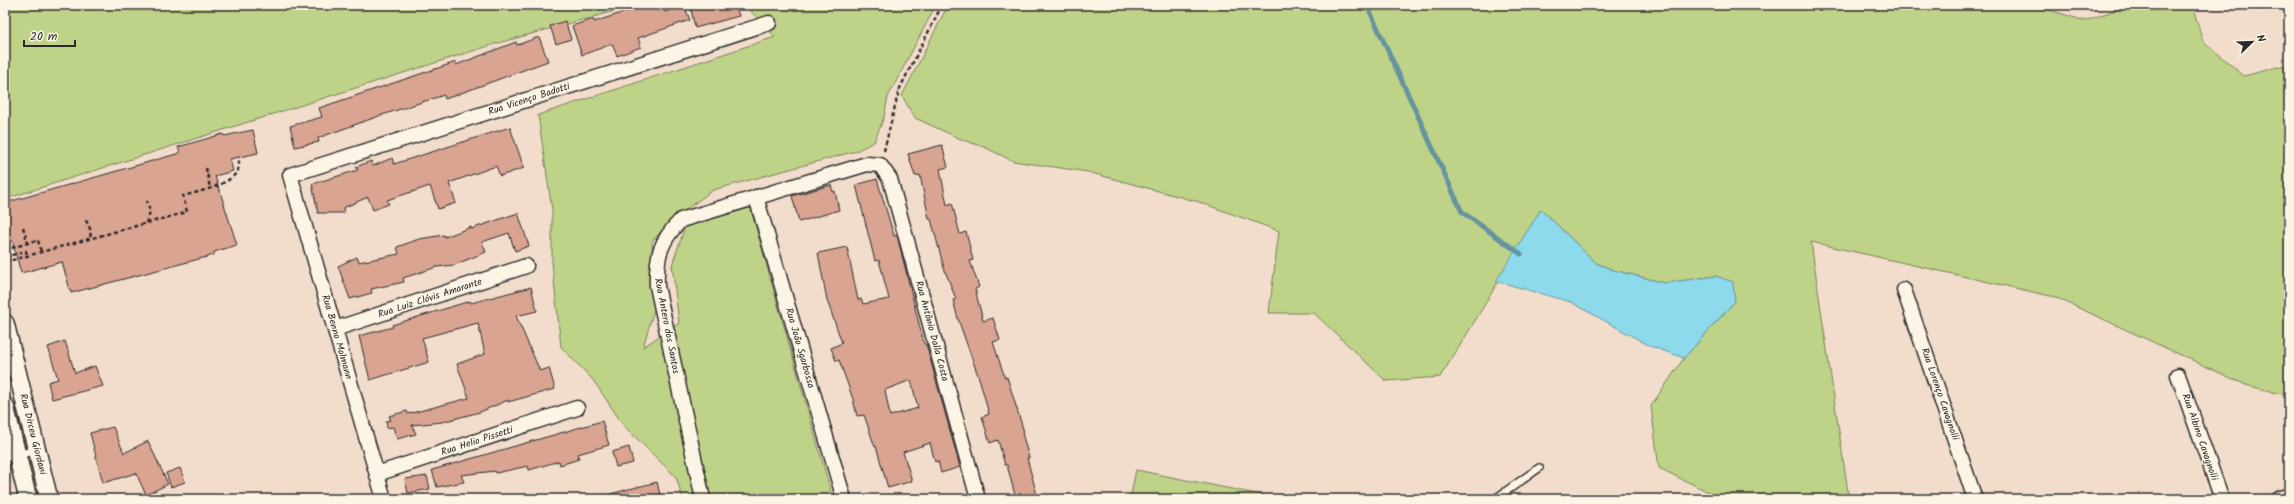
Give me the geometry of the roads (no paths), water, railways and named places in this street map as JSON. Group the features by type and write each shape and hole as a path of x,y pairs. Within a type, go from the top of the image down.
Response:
{"street":[{"name":"Rua Vicenço Badotti","path":"290,175 768,23"},
{"name":"Rua Antero dos Santos","path":"703,499 657,286 656,265 661,247 668,233 681,220 867,164 880,165"},
{"name":"Rua Antônio Dalla Costa","path":"880,165 890,179 978,499"},
{"name":"Rua Benno Molmann","path":"290,175 384,499"},
{"name":"Rua João Sgarbossa","path":"756,198 844,499"},
{"name":"Rua Luiz Clóvis Amarante","path":"335,329 526,266"},
{"name":"Rua Lorenço Cavagnolli","path":"1904,290 1975,499"},
{"name":"Rua Dirceu Giordani","path":"5,323 11,370 37,450 49,499"},
{"name":"Rua Albino Cavagnolli","path":"2178,375 2222,499"},
{"name":"Rua Dirceu Giordani","path":"5,406 10,456 28,499"},
{"name":"Rua Helio Pissetti","path":"377,474 577,408"},
{"path":"2278,499 2289,495"}],"lane":[{"path":"10,456 37,450"},
{"path":"1495,499 1539,468"}],"water":[{"path":"1541,209 1596,263 1613,270 1665,283 1716,276 1733,282 1735,301 1684,358 1650,346 1571,302 1496,281"}],"waterway":[{"path":"1367,5 1462,212 1521,254"}]}
